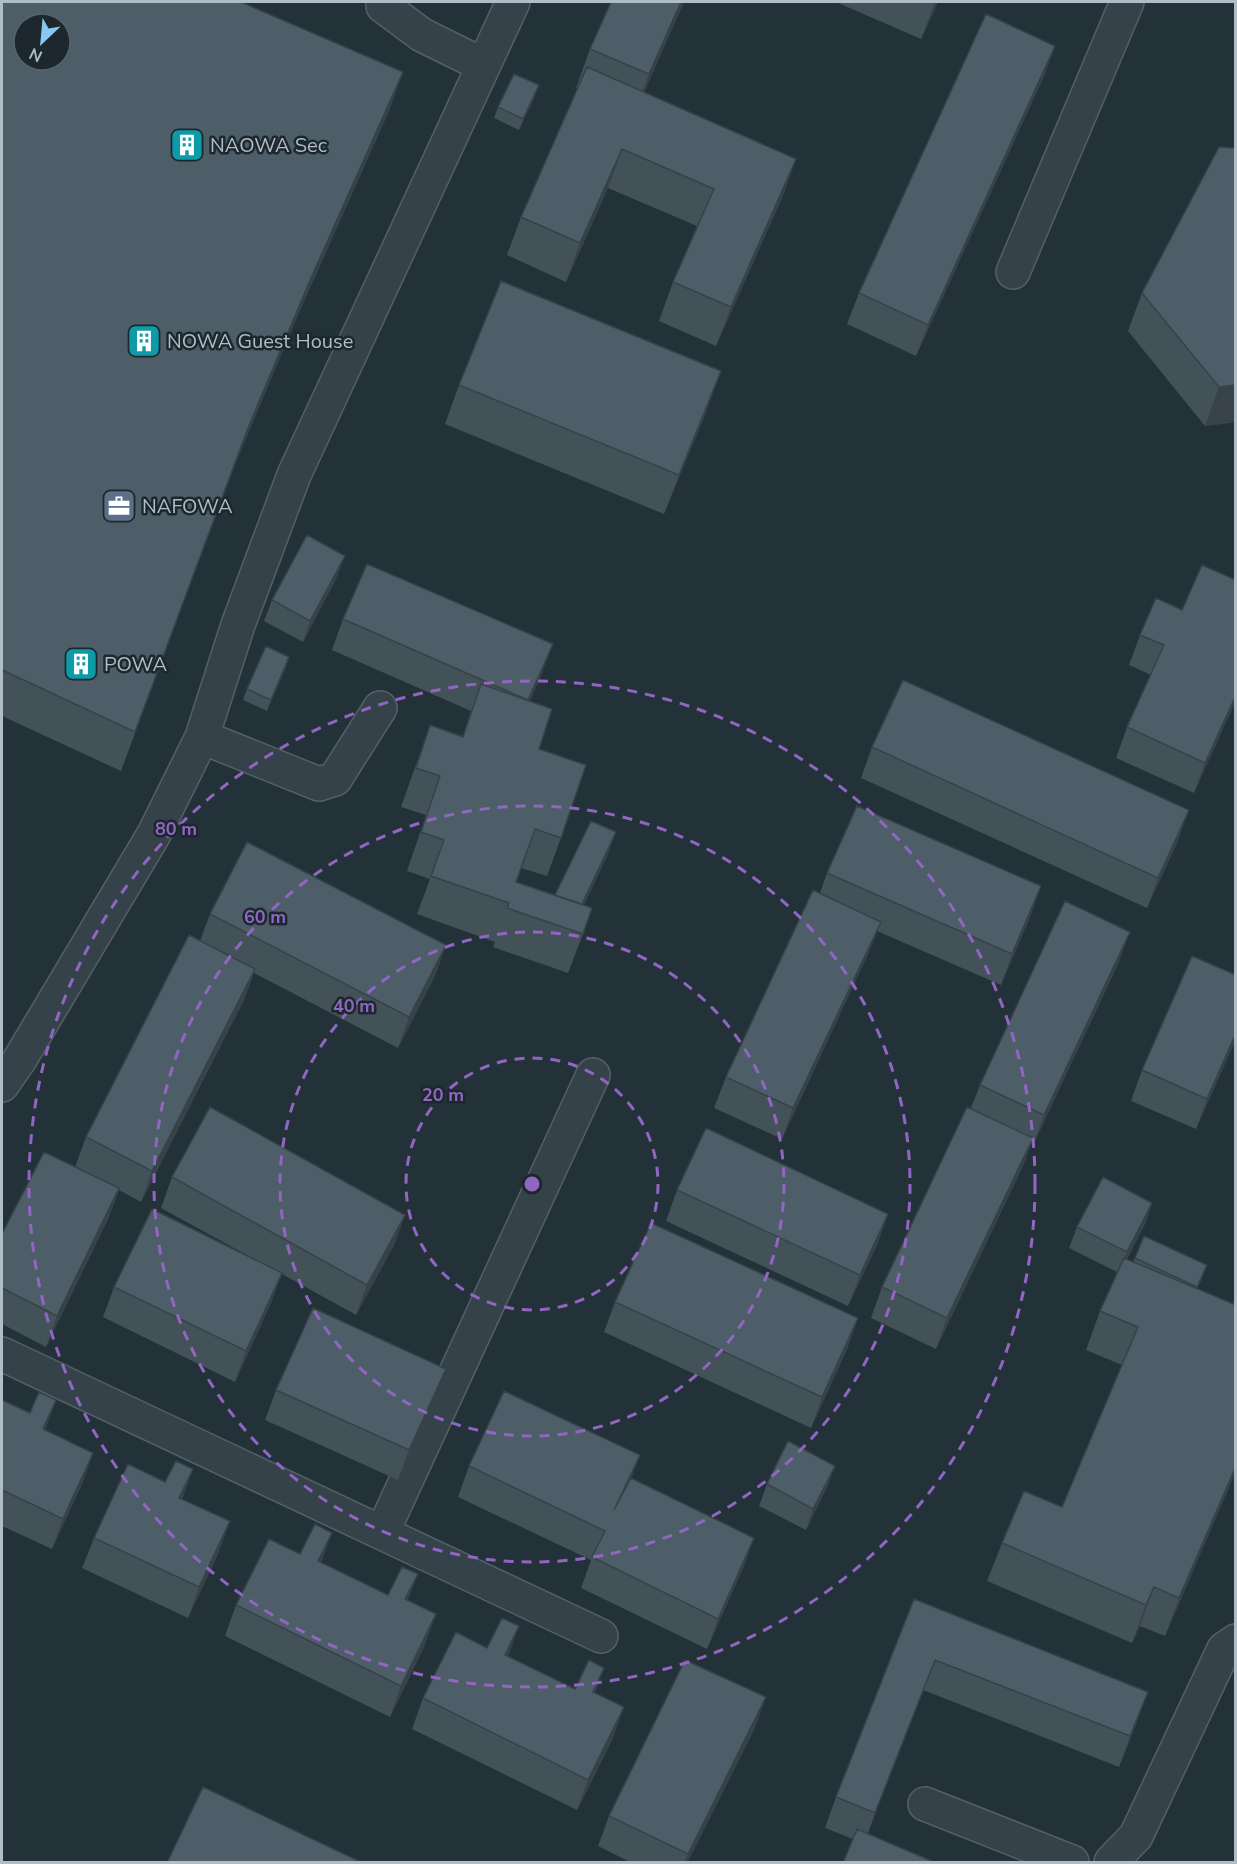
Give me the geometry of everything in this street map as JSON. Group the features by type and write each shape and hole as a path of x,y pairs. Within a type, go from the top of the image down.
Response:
{"street":[{"path":"383,2 383,6 422,35 483,65"},
{"path":"2,1085 20,1059 154,834 202,737 238,625 294,475 513,2"},
{"path":"1013,272 1127,2"},
{"path":"202,737 319,784 335,778 380,708"},
{"path":"382,1533 593,1075"},
{"path":"2,1354 601,1636"},
{"path":"1111,1863 1136,1836 1224,1649 1236,1641"},
{"path":"925,1804 1072,1863"}],"building":[{"path":"2,2 241,2 403,72 311,278 248,428 135,732 2,670"},
{"path":"611,2 681,2 649,74 590,49"},
{"path":"986,14 1055,46 928,325 859,293"},
{"path":"587,67 796,159 731,307 673,282 714,189 622,149 580,243 521,217"},
{"path":"514,74 539,85 523,119 498,107"},
{"path":"1219,147 1236,148 1236,385 1219,387 1142,293"},
{"path":"501,281 721,371 679,475 459,385"},
{"path":"307,535 345,556 310,621 272,600"},
{"path":"367,564 553,644 528,700 343,619"},
{"path":"1202,565 1236,580 1236,695 1205,763 1127,727 1164,645 1140,635 1156,598 1182,610"},
{"path":"266,646 289,657 271,700 247,689"},
{"path":"903,680 1189,810 1158,878 872,747"},
{"path":"481,684 552,709 539,749 586,765 561,838 535,829 516,882 592,908 583,934 507,908 509,903 431,876 444,840 421,832 440,776 416,768 430,725 463,737"},
{"path":"857,806 1041,886 1012,954 827,873"},
{"path":"591,821 616,832 582,904 555,895"},
{"path":"247,842 446,945 409,1017 210,914"},
{"path":"813,890 881,922 793,1108 726,1077"},
{"path":"1065,901 1130,932 1044,1115 980,1085"},
{"path":"189,935 255,969 152,1171 86,1137"},
{"path":"1192,956 1236,975 1236,1033 1207,1099 1142,1070"},
{"path":"210,1107 405,1215 367,1285 172,1177"},
{"path":"967,1107 1033,1138 947,1318 882,1287"},
{"path":"706,1128 888,1214 860,1275 677,1190"},
{"path":"44,1152 119,1188 57,1316 2,1288 2,1234"},
{"path":"1103,1177 1152,1203 1127,1252 1077,1227"},
{"path":"152,1209 282,1273 246,1351 114,1287"},
{"path":"651,1223 858,1318 822,1397 615,1302"},
{"path":"1144,1236 1207,1265 1197,1287 1135,1258"},
{"path":"1124,1258 1236,1305 1236,1466 1179,1598 1154,1587 1146,1605 1002,1543 1024,1491 1062,1507 1138,1327 1100,1311"},
{"path":"313,1308 446,1369 409,1450 276,1390"},
{"path":"504,1391 640,1455 614,1510 631,1478 754,1538 718,1619 592,1557 605,1531 469,1466"},
{"path":"39,1392 56,1400 43,1429 93,1453 63,1519 2,1490 2,1400 30,1413"},
{"path":"788,1441 835,1466 813,1509 767,1484"},
{"path":"176,1461 193,1469 179,1498 230,1521 199,1587 94,1538 128,1464 165,1482"},
{"path":"315,1524 332,1533 318,1561 388,1595 402,1567 418,1574 405,1599 436,1614 401,1686 236,1605 269,1539 300,1554"},
{"path":"914,1599 1148,1692 1130,1736 935,1660 875,1813 836,1797"},
{"path":"502,1618 519,1626 505,1655 575,1689 589,1660 604,1668 593,1692 624,1707 588,1780 423,1698 456,1632 487,1648"},
{"path":"685,1660 766,1697 688,1854 609,1816"},
{"path":"203,1787 363,1863 167,1863"},
{"path":"857,1829 936,1863 843,1863"}],"place":[{"name":"NAOWA Sec","path":"187,145"},
{"name":"NOWA Guest House","path":"144,341"},
{"name":"NAFOWA","path":"119,506"},
{"name":"POWA","path":"81,664"}]}
